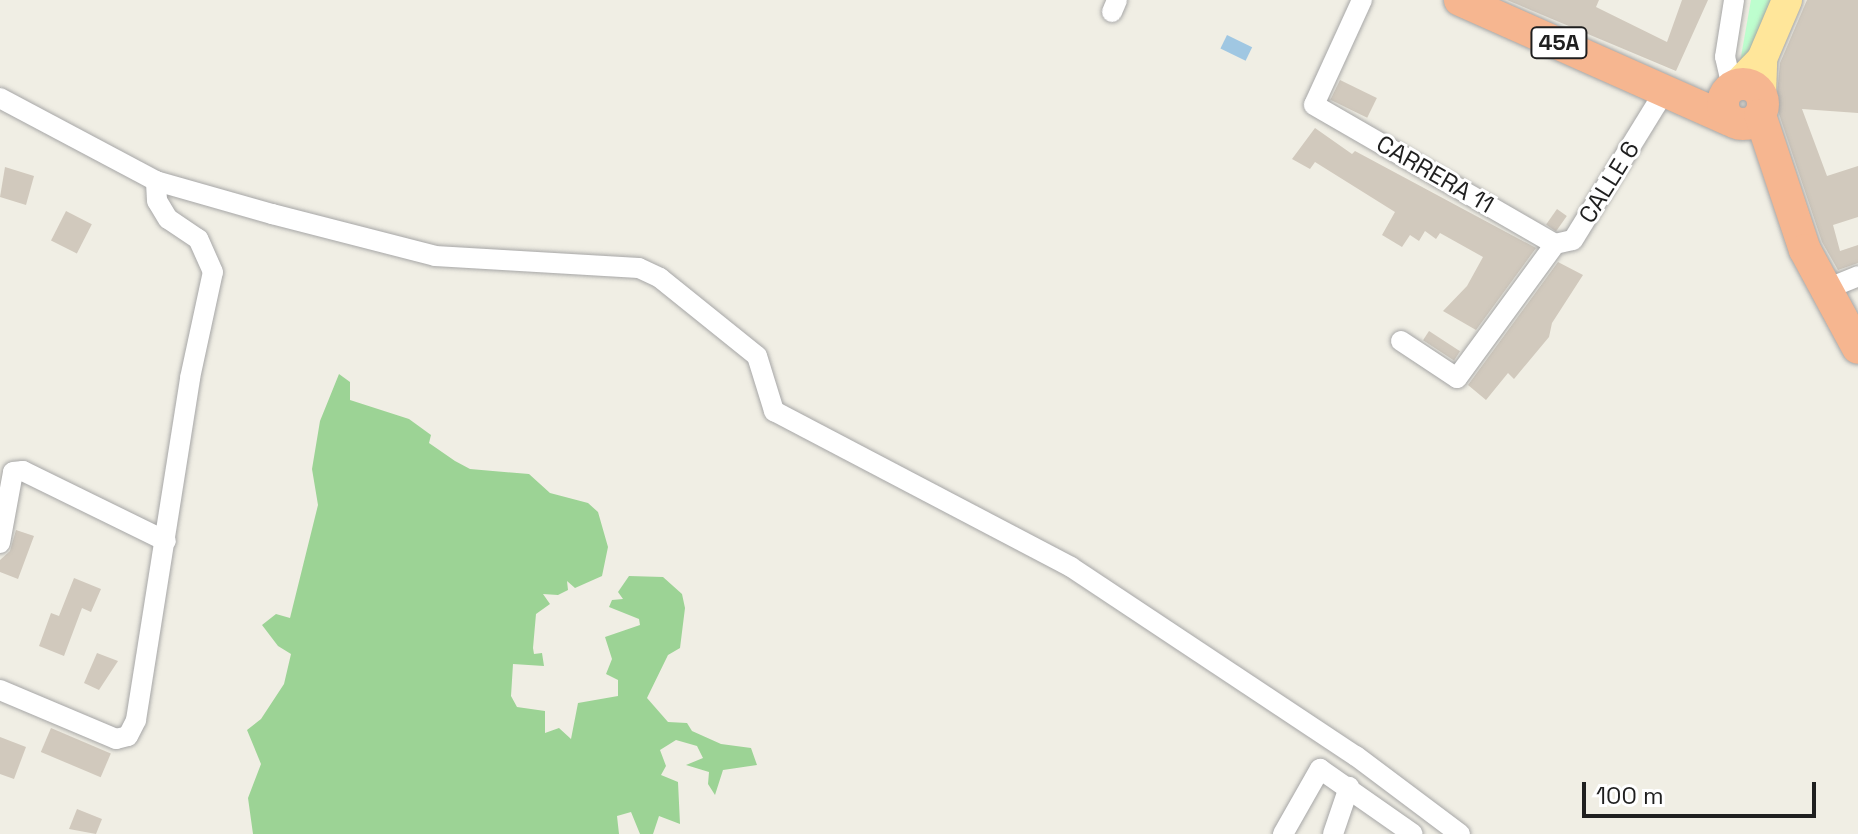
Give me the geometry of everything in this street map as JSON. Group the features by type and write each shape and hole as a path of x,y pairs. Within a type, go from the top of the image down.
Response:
{"highway":[{"name":"45A","path":"1460,0 1679,94 1741,102"},
{"path":"1741,102 1775,167 1824,290 1858,348"}],"main road":[{"path":"1741,102 1787,0"}],"street":[{"name":"CARRERA 11","path":"1362,0 1314,105 1555,244"},
{"path":"1734,0 1725,57 1741,102"},
{"name":"CALLE 6","path":"1401,341 1457,378 1555,244 1573,240 1679,94"},
{"path":"0,98 156,181 435,256 639,268 660,278 757,356 774,411 1071,567 1356,756 1460,834"},
{"path":"0,690 116,739 128,736 136,720 190,378 213,272 198,239 168,219 157,201 156,181"},
{"path":"1824,290 1858,276"},
{"path":"0,543 13,472 23,471 166,541"},
{"path":"1283,834 1316,771 1328,771 1409,833"},
{"path":"1333,834 1349,787"}],"green space":[{"path":"1751,0 1773,0 1752,54 1739,68"},
{"path":"339,374 350,382 350,400 409,419 431,435 429,443 470,469 529,474 550,493 588,503 598,512 608,547 602,576 575,588 567,581 568,590 558,595 543,594 550,604 536,614 533,648 534,654 542,653 544,666 513,664 511,696 517,707 545,711 545,733 559,728 571,739 578,703 618,696 618,680 606,674 612,659 605,637 640,625 639,619 609,607 612,600 623,599 618,592 629,576 663,577 682,594 685,608 680,648 668,655 647,698 668,722 687,723 692,731 721,744 751,748 757,765 723,770 715,795 708,784 709,772 686,765 703,758 697,746 676,740 660,750 666,766 661,775 678,782 680,824 659,816 653,834 640,834 631,812 617,816 619,834 253,834 248,798 261,764 247,730 261,719 284,684 291,654 278,646 262,625 276,614 290,618 318,505 312,469 320,421"}],"water":[{"path":"1227,35 1252,47 1246,61 1220,48"}],"building":[{"path":"1507,0 1599,0 1596,7 1667,42 1682,0 1708,0 1676,71"},
{"path":"1807,0 1858,0 1858,113 1802,109 1827,176 1858,166 1858,217 1833,225 1840,251 1858,245 1858,263 1838,270 1822,242 1776,105 1780,63"},
{"path":"1340,80 1377,98 1367,118 1330,100"},
{"path":"1315,128 1352,154 1355,151 1536,248 1476,330 1443,311 1467,286 1483,257 1440,233 1436,239 1425,231 1419,241 1410,235 1402,247 1382,235 1395,212 1315,162 1310,169 1292,159"},
{"path":"5,167 34,176 26,205 0,197"},
{"path":"1557,209 1567,216 1556,231 1546,225"},
{"path":"66,211 92,224 77,254 51,240"},
{"path":"1558,262 1583,275 1552,323 1549,337 1514,379 1508,373 1486,400 1468,385"},
{"path":"1429,331 1460,351 1454,360 1423,340"},
{"path":"16,530 34,536 18,579 0,572 0,560 10,551"},
{"path":"74,578 101,589 91,612 82,608 64,656 39,646 51,613 59,616"},
{"path":"97,653 118,661 99,690 84,683"},
{"path":"51,728 111,753 101,777 41,752"},
{"path":"0,737 26,747 14,779 0,774"},
{"path":"77,809 102,819 96,834 69,829"}]}
